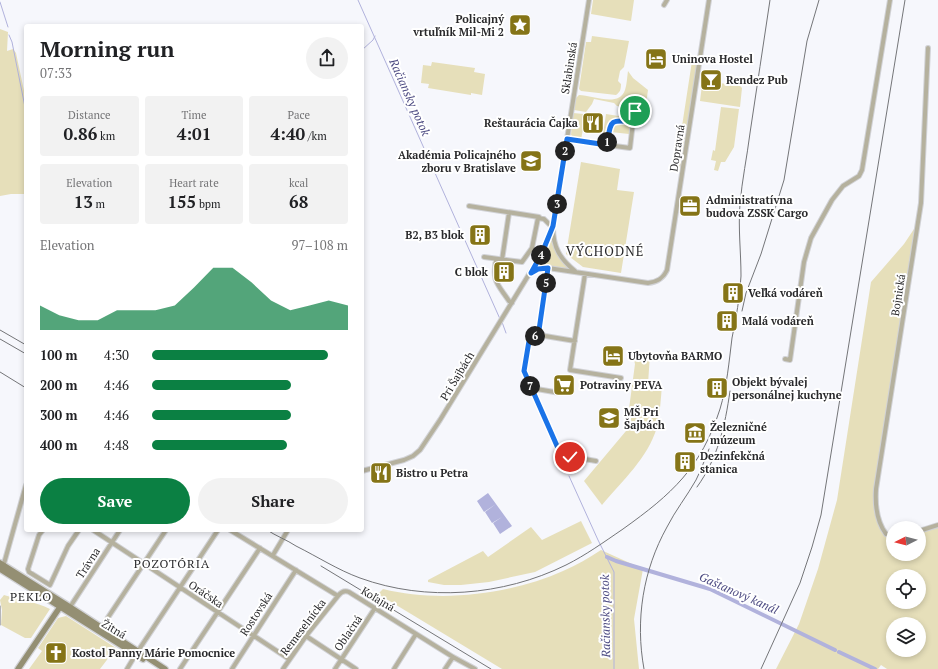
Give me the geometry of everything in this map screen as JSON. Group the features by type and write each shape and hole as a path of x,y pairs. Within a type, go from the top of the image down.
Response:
{"main road":[{"name":"Žitná","path":"2,567 70,607 165,669"},
{"name":"Žitná","path":"2,567 60,607 158,669"},
{"path":"57,599 60,607"},
{"path":"60,607 70,607"},
{"path":"18,669 60,607"}],"street":[{"name":"Sklabinská","path":"531,273 542,253 553,226 589,0"},
{"path":"664,5 668,0"},
{"name":"Dopravná","path":"585,274 643,283 658,281 664,276 667,270 709,0"},
{"path":"785,359 790,360 804,262 811,238 832,200 843,186 859,176 862,170 890,0"},
{"name":"Bojnická","path":"886,534 881,525 876,506 876,489 921,203 928,48"},
{"path":"567,139 630,148 635,111"},
{"path":"607,145 610,125 614,121 619,120 634,122"},
{"path":"468,206 544,219 553,226 554,243 557,252 563,261 576,272"},
{"path":"502,260 509,213"},
{"path":"484,257 520,263 523,262 532,248 536,221 539,218"},
{"path":"496,259 494,278 509,302 512,303"},
{"path":"548,268 539,330 529,341 524,371 564,462"},
{"path":"531,273 538,269 548,268 585,274 570,370 621,378"},
{"name":"Pri Šajbách","path":"364,470 404,460 413,456 420,450 531,273"},
{"path":"537,332 544,336 575,341"},
{"path":"531,388 560,393"},
{"path":"561,455 596,461"},
{"path":"2,567 24,494"},
{"path":"926,529 938,525"},
{"path":"41,532 39,535 28,569 29,572 50,585 68,546 78,532"},
{"name":"Oráčska","path":"96,532 289,659"},
{"name":"Trávna","path":"70,607 119,532"},
{"path":"105,622 165,532"},
{"path":"140,648 217,532"},
{"path":"233,532 338,596"},
{"path":"272,555 287,532"},
{"path":"180,669 260,548"},
{"name":"Rostovská","path":"232,669 296,570"},
{"name":"Koľajná","path":"338,596 342,592 347,591 453,657 475,669"},
{"name":"Remeselnícka","path":"283,669 306,636 338,596"},
{"name":"Oblačná","path":"335,669 375,608"},
{"path":"394,669 416,634"},
{"path":"306,636 356,669"},
{"path":"445,669 453,657"},
{"path":"126,669 133,659"}],"shaded area":[{"path":"593,0 634,0 631,21 591,14"},
{"path":"0,29 8,32 7,51 13,49 16,53 24,91 24,194 0,196"},
{"path":"592,36 629,41 624,67 620,71 618,81 621,84 620,89 616,95 581,91 579,89 586,42 591,42"},
{"path":"692,61 696,61 697,65 682,165 679,172 675,172"},
{"path":"432,62 475,68 474,72 485,74 482,95 471,93 471,95 428,88 429,84 421,83 423,65 431,66"},
{"path":"628,71 633,78 648,90 645,111 617,106 614,103 594,99 586,112 574,110 576,98 579,95 611,99 622,95 626,88"},
{"path":"703,77 706,78 706,81 740,86 742,88 740,107 700,101"},
{"path":"721,107 739,109 734,147 725,162 721,162 718,171 714,170 716,161 711,160 713,150 715,151"},
{"path":"573,113 584,114 585,117 581,140 575,139 571,135"},
{"path":"606,114 631,118 630,120 613,119 610,121 606,142 603,143 599,137 603,134"},
{"path":"618,122 629,124 629,134 611,132 612,125"},
{"path":"581,162 620,169 617,190 634,192 621,273 583,267 566,254"},
{"path":"920,220 889,398 874,497 883,532 886,533 886,561 926,561 926,529 938,526 938,669 887,669 881,665 878,669 776,669 799,624 818,569 837,500 871,282 904,244"},
{"path":"551,236 553,246 557,254 569,269 545,265 538,266"},
{"path":"632,352 650,354 648,384 662,384 657,427 647,449 634,469 602,505 584,481 626,431 635,364"},
{"path":"581,521 592,543 535,572 489,582 461,585 444,585 428,582 428,580 483,551 488,557 531,527 542,540"},
{"path":"601,550 643,569 634,619 639,669 502,669 378,594 383,589 405,593 451,596 497,591 520,586 563,571"},
{"path":"4,595 50,609 31,638 25,638 1,625 2,610 0,600"},
{"path":"66,616 116,648 100,669 29,669 42,651 38,648 58,618"}],"water":[{"path":"488,493 496,504 484,512 477,501"},
{"path":"496,504 512,526 500,534 493,523 502,517 492,523 485,512"}],"waterway":[{"name":"Račiansky potok","path":"358,0 500,319"},
{"path":"0,2 8,27"},
{"path":"9,35 12,42 24,102"},
{"path":"364,48 375,36"},
{"name":"Račiansky potok","path":"502,322 506,333"},
{"name":"Račiansky potok","path":"569,476 614,572 614,669"},
{"name":"Gaštanový kanál","path":"607,557 710,589 835,650"},
{"name":"Gaštanový kanál","path":"839,652 875,669"}],"tram line":[{"path":"0,606 0,625"}],"railway":[{"path":"271,532 344,571 385,586 438,593 491,589 542,575 581,557 609,539 656,504 683,478 704,448 720,409 726,383 738,307 741,276 739,222 741,195 770,0"},
{"path":"742,311 746,293 761,254 784,180 807,41 819,0"},
{"path":"761,669 800,583 821,515 905,0"},
{"path":"0,330 24,344"},
{"path":"0,339 24,353"},
{"path":"0,372 24,387"},
{"path":"697,487 710,465 720,441 730,391"},
{"path":"644,669 641,651 641,614 643,596 652,560 670,521 696,480 709,449"},
{"path":"321,566 491,669"}],"place":[{"name":"Policajný vrtuľník Mil-Mi 2","path":"520,25"},
{"name":"Uninova Hostel","path":"656,59"},
{"name":"Rendez Pub","path":"711,80"},
{"name":"Reštaurácia Čajka","path":"593,123"},
{"name":"Akadémia Policajného zboru v Bratislave","path":"531,161"},
{"name":"Administratívna budova ZSSK Cargo","path":"690,206"},
{"name":"B2, B3 blok","path":"480,235"},
{"name":"C blok","path":"504,272"},
{"name":"Veľká vodáreň","path":"733,293"},
{"name":"Malá vodáreň","path":"727,321"},
{"name":"Ubytovňa BARMO","path":"613,356"},
{"name":"Potraviny PEVA","path":"564,385"},
{"name":"Objekt bývalej personálnej kuchyne","path":"717,388"},
{"name":"MŠ Pri Šajbách","path":"609,418"},
{"name":"Železničné múzeum","path":"695,433"},
{"name":"Dezinfekčná stanica","path":"685,462"},
{"name":"Bistro u Petra","path":"381,473"},
{"name":"Kostol Panny Márie Pomocnice","path":"56,653"}],"district":[{"name":"VÝCHODNÉ","path":"605,251"},
{"name":"POZOTÓRIA","path":"172,563"},
{"name":"PEKLO","path":"31,596"}],"route":[{"path":"570,457 561,455 524,371 529,341 539,330 548,268 538,269 531,273 542,253 553,226 567,139 607,145 610,125 614,121 619,120 634,122 635,111"}]}
